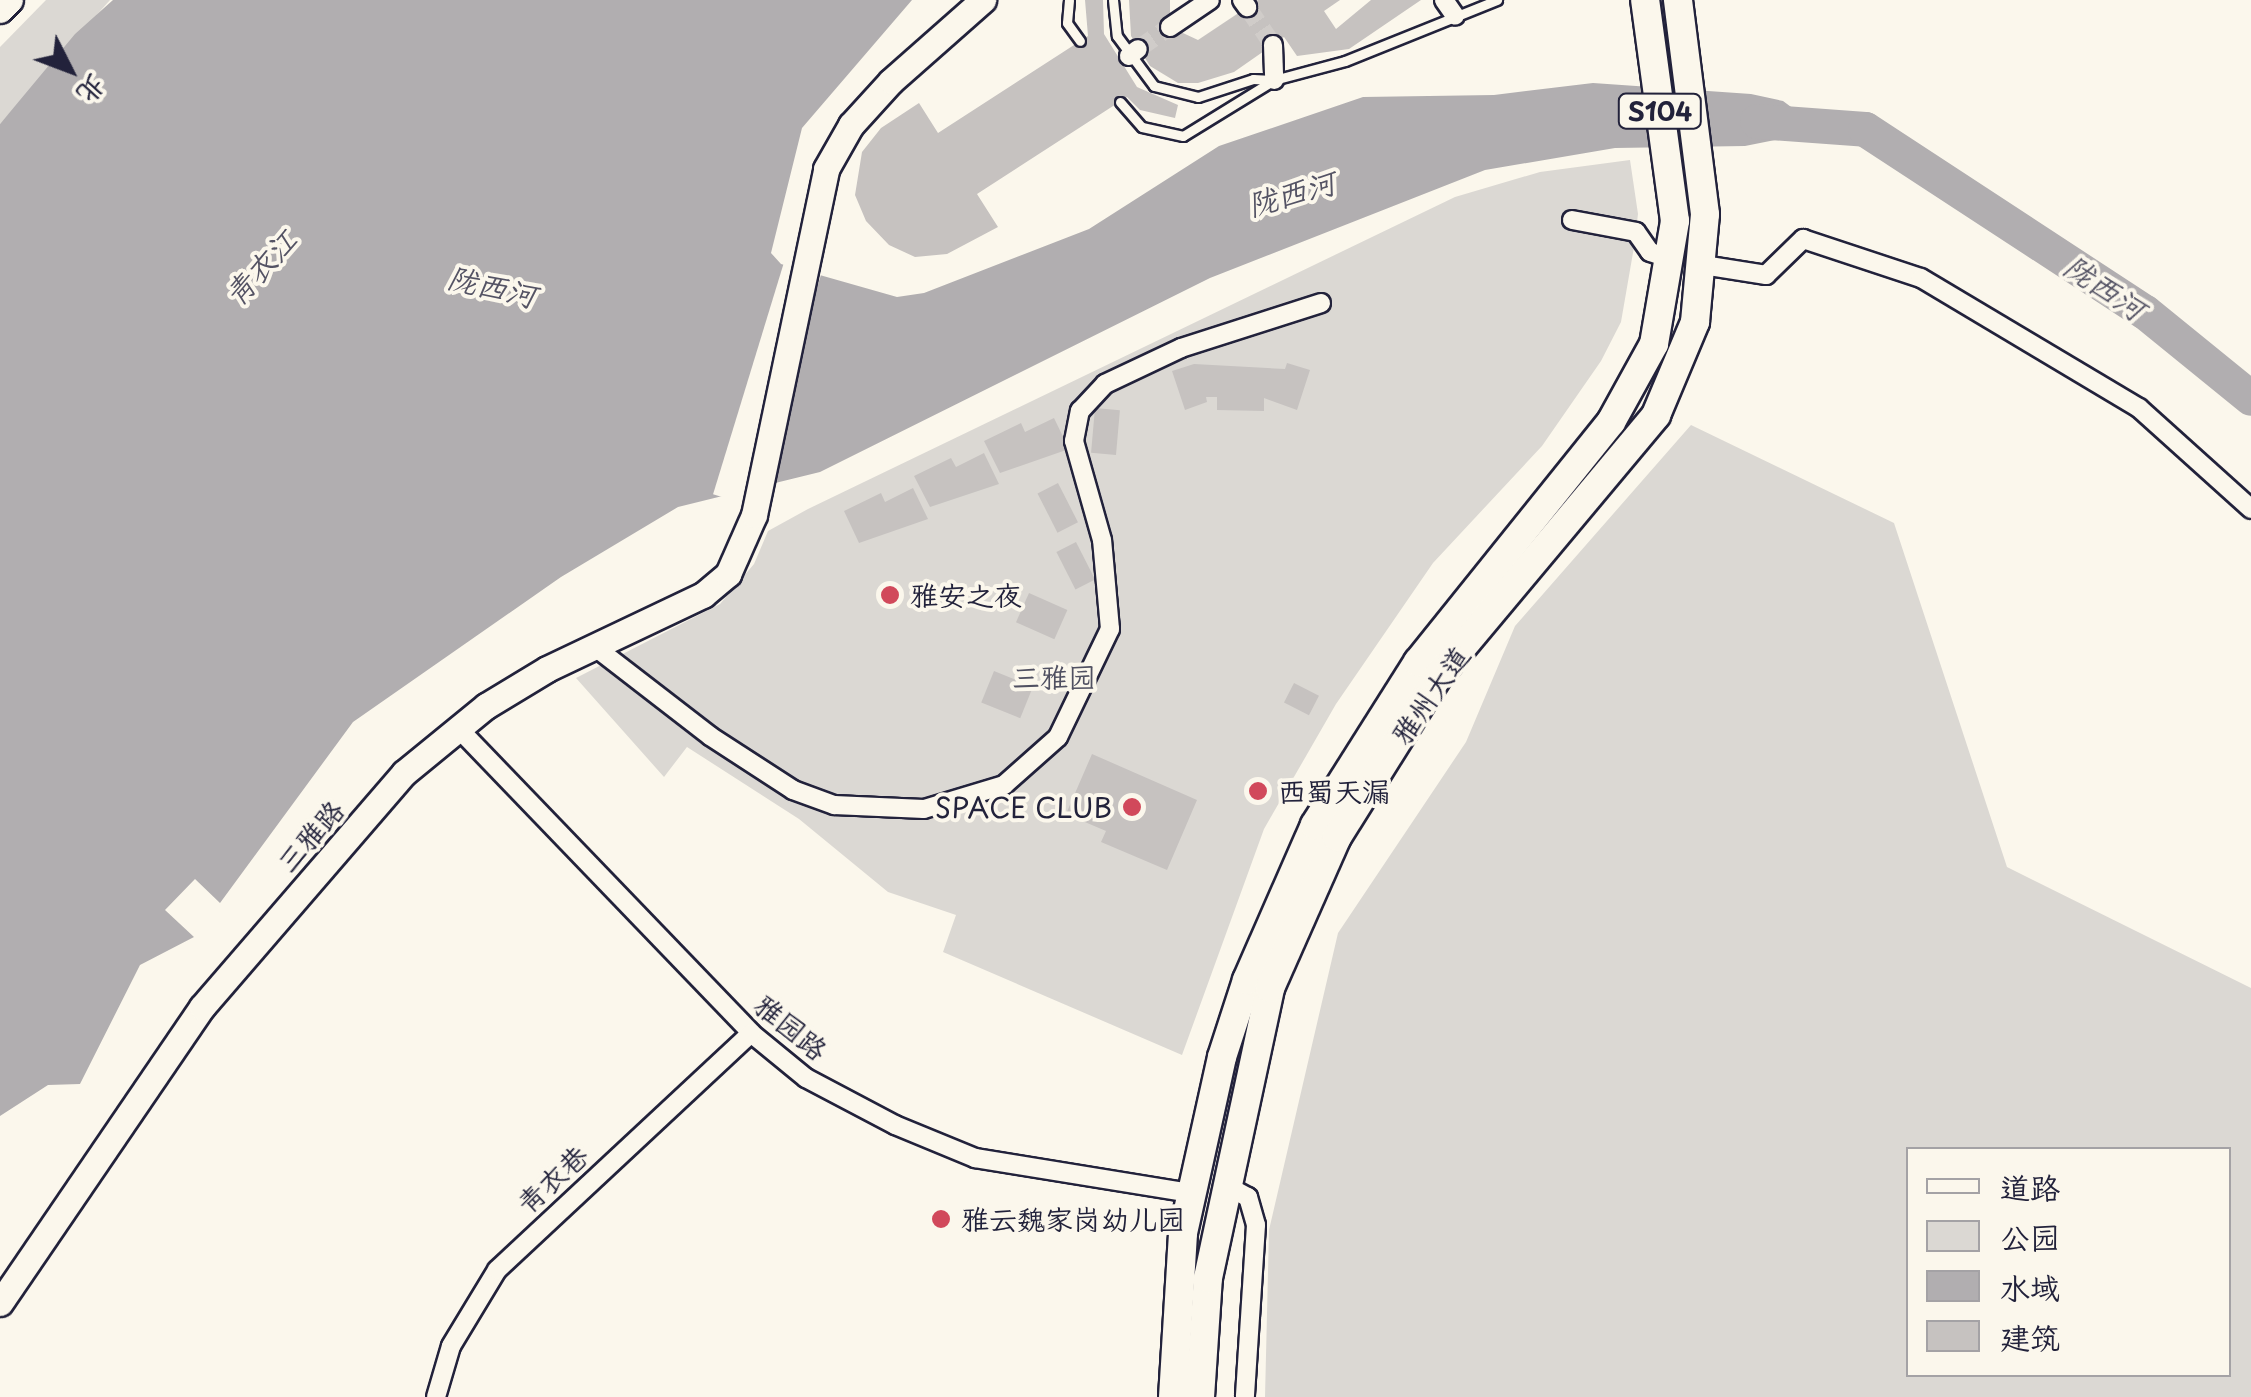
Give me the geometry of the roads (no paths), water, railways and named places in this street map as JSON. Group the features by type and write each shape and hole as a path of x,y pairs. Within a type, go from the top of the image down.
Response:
{"main road":[{"name":"雅州大道","path":"1173,1397 1191,1193 1247,980 1315,825 1418,662 1610,422 1654,344 1675,221 1645,0"},
{"name":"雅州大道","path":"1200,1397 1208,1278 1224,1185 1270,988 1337,837 1438,676 1656,415 1696,322 1705,214 1678,0"}],"street":[{"path":"0,10 10,0"},
{"name":"三雅路","path":"0,1303 202,1007 404,773 458,728 548,669 703,595 728,574 754,514 826,168 852,126 890,81 983,0"},
{"path":"1170,27 1210,0"},
{"path":"1274,44 1274,80"},
{"path":"1572,220 1636,232 1650,252 1669,258"},
{"path":"1703,265 1766,276 1803,239 1920,278 2139,408 2251,509"},
{"path":"596,647 710,736 793,790 834,805 884,812 971,798 1022,773 1058,737 1110,629 1105,555 1074,441 1080,411 1105,384 1181,348 1321,303"},
{"name":"雅园路","path":"458,728 751,1033 806,1078 895,1125 975,1158 1191,1193"},
{"name":"青衣巷","path":"436,1397 451,1346 497,1270 751,1033"},
{"path":"1224,1185 1248,1197 1256,1225 1245,1397"}],"lane":[{"path":"1069,0 1067,22 1080,41"},
{"path":"1113,0 1117,36 1154,86 1198,98 1253,78 1274,80"},
{"path":"1120,102 1142,127 1182,136 1274,80 1346,61 1449,8 1496,0"}],"water":[{"name":"青衣江","path":"113,0 912,0 802,128 771,253 781,264 897,297 924,293 1089,229 1219,146 1363,97 1494,95 1593,83 1751,94 1783,101 1810,121 1780,139 1745,146 1615,148 1485,170 1210,278 820,472 678,507 561,577 353,722 220,903 195,879 165,910 194,937 140,965 80,1084 48,1085 0,1116 0,124 75,34"}],"waterway":[{"name":"陇西河","path":"1757,121 1865,129 2145,312 2251,398"}],"tunnel":[{"path":"1247,7 1273,45"},
{"path":"1138,49 1170,27"}],"place":[{"name":"雅安之夜","path":"890,595"},
{"name":"西蜀天漏","path":"1258,791"},
{"name":"SPACE CLUB","path":"1132,807"},
{"name":"雅云魏家岗幼儿园","path":"941,1219"}],"park label":[{"name":"三雅园","path":"1054,677"}]}
